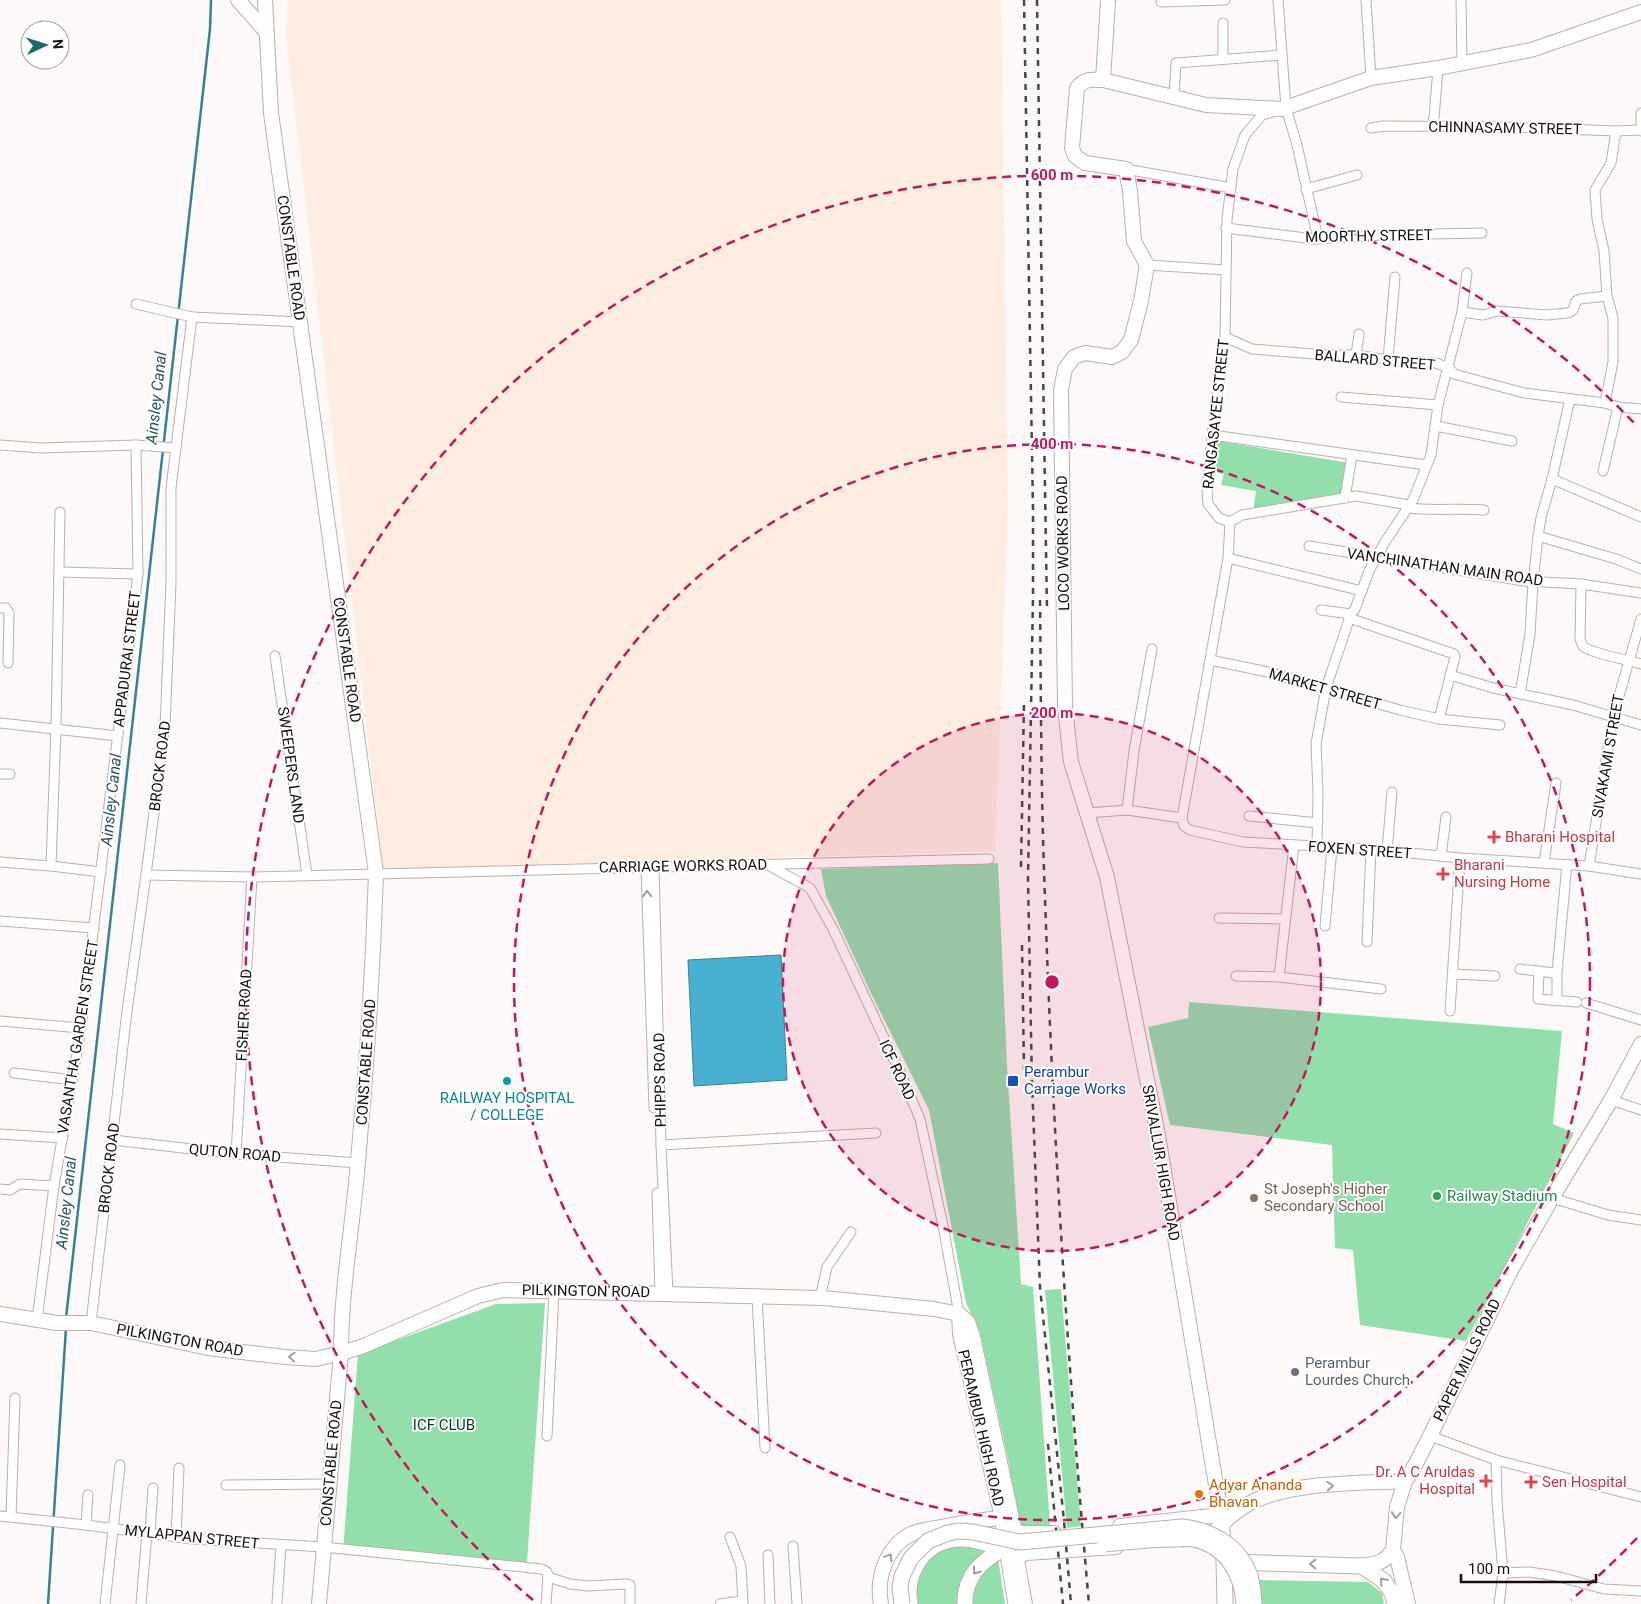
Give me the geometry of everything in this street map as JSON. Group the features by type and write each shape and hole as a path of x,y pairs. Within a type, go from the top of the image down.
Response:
{"main road":[{"path":"1002,1518 1016,1604"},
{"path":"1221,1520 1228,1558 1225,1604"},
{"path":"902,1604 900,1587 902,1576 911,1558 928,1541 948,1533 958,1531 973,1532 1020,1542 1182,1527 1211,1534 1227,1543 1235,1551 1249,1573 1254,1604"},
{"path":"910,1604 908,1588 913,1571 922,1557 936,1545 952,1540 962,1539 982,1542 1003,1549 1192,1538 1220,1551 1234,1567 1240,1580 1244,1604"},
{"path":"965,1604 967,1587 976,1569 1003,1549"},
{"path":"1228,1558 1257,1563 1362,1566 1384,1580 1392,1593 1395,1604"},
{"path":"1234,1604 1239,1584 1246,1573 1257,1563"}],"street":[{"path":"238,0 267,33"},
{"name":"CONSTABLE ROAD","path":"265,0 271,113 376,874 373,969 358,1163 341,1321 340,1354 319,1604"},
{"path":"1103,80 1108,0"},
{"path":"1161,2 1225,0"},
{"path":"1278,0 1284,109 1297,145 1318,239"},
{"path":"1366,0 1371,78"},
{"path":"1461,0 1462,63"},
{"path":"1231,188 1085,163 1075,156 1072,148 1077,88 1082,82 1103,80 1206,105 1284,109 1371,78 1438,68 1531,50 1641,12"},
{"path":"1223,23 1223,59"},
{"path":"1174,97 1176,63 1282,54"},
{"path":"1431,126 1434,118 1438,68"},
{"name":"RANGASAYEE STREET","path":"1230,522 1219,518 1208,504 1207,490 1225,337 1226,228 1233,169 1245,135 1262,115 1284,109"},
{"path":"1640,130 1641,113"},
{"name":"CHINNASAMY STREET","path":"1371,128 1384,126 1431,126 1640,130"},
{"path":"1606,403 1613,362 1613,318 1608,296 1604,251 1597,219 1594,190 1611,164 1616,131"},
{"path":"1126,169 1130,191 1134,241 1147,266 1226,270"},
{"path":"1306,189 1357,176"},
{"name":"MOORTHY STREET","path":"1226,228 1318,239 1383,235 1482,233"},
{"name":"LOCO WORKS ROAD","path":"1087,813 1072,762 1065,707 1061,390 1064,369 1074,357 1085,353 1112,356 1122,352 1131,340 1147,266"},
{"path":"1317,846 1316,744 1326,688 1350,616 1376,558 1408,507 1420,484 1431,455 1438,405 1462,312 1467,273"},
{"path":"1388,360 1395,277"},
{"path":"1462,312 1484,315 1497,311 1546,315 1561,314 1574,310 1576,301 1580,299 1608,296"},
{"path":"136,304 182,314 301,322"},
{"name":"BROCK ROAD","path":"91,1323 127,1011 165,726 171,583 171,488 176,448 182,314"},
{"path":"1356,356 1359,334"},
{"name":"BALLARD STREET","path":"1225,337 1252,349 1436,363 1449,368 1454,374 1524,393 1641,409"},
{"path":"1341,397 1438,405"},
{"path":"1520,694 1530,634 1533,582 1541,518 1570,399"},
{"path":"1603,471 1618,407"},
{"path":"1436,426 1512,441"},
{"path":"1212,435 1426,465"},
{"path":"0,445 41,448 136,445 176,448"},
{"name":"APPADURAI STREET","path":"101,872 138,574 136,445"},
{"path":"1345,498 1352,455"},
{"path":"1552,479 1641,517"},
{"path":"1087,813 1127,810 1182,818 1228,558 1230,522 1242,515 1356,496 1432,510 1456,508 1484,510"},
{"path":"51,866 60,572 60,512"},
{"path":"1538,536 1641,569"},
{"name":"VANCHINATHAN MAIN ROAD","path":"1309,546 1533,582 1582,584 1641,593"},
{"path":"1228,558 1362,590"},
{"path":"60,572 138,574"},
{"path":"1582,584 1580,639 1584,647 1592,652 1628,659 1641,664"},
{"path":"0,608 6,608 9,613 8,663"},
{"path":"1321,610 1350,616 1453,653 1455,656 1439,720"},
{"name":"SIVAKAMI STREET","path":"1589,866 1612,717 1641,619"},
{"path":"1127,810 1134,752 1152,649"},
{"name":"SWEEPERS LAND","path":"275,656 307,874"},
{"name":"MARKET STREET","path":"1210,660 1268,672 1439,720 1500,725"},
{"path":"1450,674 1520,694 1573,705 1641,725"},
{"path":"0,723 118,736"},
{"path":"0,774 10,774"},
{"path":"1544,863 1556,783"},
{"path":"1387,851 1392,792"},
{"name":"SRIVALLUR HIGH ROAD","path":"1087,813 1107,877 1158,1135 1221,1520"},
{"path":"1249,816 1318,823"},
{"name":"FOXEN STREET","path":"1182,818 1184,826 1190,830 1243,842 1371,849 1460,858 1567,864 1641,874"},
{"path":"1441,856 1446,818"},
{"path":"1279,977 1294,845"},
{"path":"1326,926 1332,848"},
{"path":"1367,942 1371,849"},
{"path":"1450,1011 1460,858"},
{"name":"CARRIAGE WORKS ROAD","path":"376,874 989,859"},
{"path":"0,862 101,872"},
{"name":"ICF ROAD","path":"764,864 810,888 833,929 899,1070 920,1119 943,1226 959,1314"},
{"path":"1556,1001 1567,864"},
{"name":"PHIPPS ROAD","path":"650,866 662,1145 664,1293"},
{"name":"PHIPPS ROAD","path":"650,866 664,1293"},
{"name":"VASANTHA GARDEN STREET","path":"37,1320 54,1186 81,1028 101,872"},
{"path":"146,876 252,877 307,874 376,874"},
{"name":"FISHER ROAD","path":"236,1154 252,877"},
{"path":"1219,918 1286,919"},
{"path":"0,921 94,928"},
{"path":"1520,970 1558,972"},
{"path":"1539,971 1538,999 1582,1003 1641,1020"},
{"path":"1453,974 1495,976"},
{"path":"1236,976 1279,977 1381,989"},
{"path":"0,1021 81,1028"},
{"name":"PAPER MILLS ROAD","path":"1394,1550 1397,1507 1405,1481 1430,1436 1510,1272 1611,1100 1641,1044"},
{"path":"14,1073 73,1080"},
{"path":"1611,1100 1641,1110"},
{"path":"662,1145 876,1133"},
{"path":"0,1134 63,1138"},
{"name":"QUTON ROAD","path":"113,1140 236,1154 358,1163"},
{"path":"0,1189 10,1190 20,1184 54,1186"},
{"path":"1552,1198 1608,1215 1641,1220"},
{"path":"820,1298 827,1267 851,1232"},
{"name":"PILKINGTON ROAD","path":"0,1314 57,1323 91,1323 208,1348 275,1356 316,1358 340,1354 360,1347 478,1296 503,1290 820,1298 934,1309 959,1314"},
{"path":"547,1436 554,1291"},
{"path":"757,1296 765,1448"},
{"path":"959,1314 968,1322 973,1337 1015,1533"},
{"name":"PERAMBUR HIGH ROAD","path":"881,1604 879,1585 881,1574 893,1550 906,1537 918,1531 928,1529 985,1518 1002,1518 960,1334 959,1314"},
{"path":"341,1321 360,1347"},
{"path":"10,1517 15,1398"},
{"path":"1430,1436 1496,1460 1641,1497"},
{"path":"1496,1460 1502,1573 1499,1604"},
{"path":"105,1604 120,1465"},
{"path":"176,1536 179,1468"},
{"path":"1201,1547 1221,1520 1254,1501 1312,1487 1405,1481"},
{"path":"226,1485 329,1484"},
{"path":"142,1604 153,1488"},
{"path":"86,1525 88,1495"},
{"name":"MYLAPPAN STREET","path":"0,1516 192,1539 281,1546 323,1547 542,1569 547,1572 548,1577 570,1584 588,1586 627,1584 630,1586 630,1604"},
{"path":"1002,1518 1015,1533"},
{"path":"1015,1533 1058,1532 1221,1520"},
{"path":"720,1604 742,1602 741,1566 730,1537"},
{"path":"1025,1604 1017,1560 1026,1552 1186,1544 1201,1547 1228,1558"},
{"path":"277,1603 281,1546"},
{"path":"793,1546 796,1604"},
{"path":"1362,1566 1386,1560 1394,1550 1408,1604"},
{"path":"768,1555 770,1604"},
{"path":"1502,1573 1529,1572 1556,1576 1604,1589 1641,1591"},
{"path":"546,1604 548,1577"}],"shaded area":[{"path":"288,0 1001,0 1008,509 995,851 383,869 286,36"}],"green space":[{"path":"1218,441 1349,463 1345,493 1253,512 1256,491 1221,485 1224,474 1215,472"},
{"path":"998,863 1007,1065 1021,1284 1033,1287 1050,1525 1018,1528 1009,1464 980,1332 966,1303 929,1110 871,993 826,896 821,869"},
{"name":"Railway Stadium","path":"1189,1002 1562,1031 1553,1124 1574,1133 1466,1341 1360,1325 1353,1250 1335,1248 1332,1145 1170,1125 1148,1027 1188,1018"},
{"path":"1061,1289 1081,1526 1067,1528 1045,1290"},
{"name":"ICF CLUB","path":"545,1303 527,1562 343,1552 358,1354 496,1304"},
{"path":"962,1544 997,1552 1005,1604 917,1604 914,1571 930,1552"},
{"path":"1252,1580 1368,1582 1382,1593 1384,1604 1255,1604"}],"water":[{"path":"781,955 787,1080 694,1086 688,960"}],"waterway":[{"name":"Ainsley Canal","path":"66,1318 210,29 211,0"},
{"name":"Ainsley Canal","path":"48,1604 66,1328"}],"railway":[{"path":"1024,0 1033,509 1028,878 1032,1083 1040,1287 1071,1604"},
{"path":"1037,0 1047,610"},
{"path":"1040,600 1041,749 1052,1075 1074,1428 1089,1604"},
{"path":"1021,867 1024,702"},
{"path":"1022,945 1024,1070"},
{"path":"1048,1444 1063,1604"}],"place":[{"name":"Bharani Hospital","path":"1494,837"},
{"name":"Bharani Nursing Home","path":"1443,874"},
{"name":"RAILWAY HOSPITAL / COLLEGE","path":"507,1081"},
{"name":"Perambur Carriage Works","path":"1013,1081"},
{"name":"Railway Stadium","path":"1437,1196"},
{"name":"St Joseph's Higher Secondary School","path":"1254,1198"},
{"name":"Perambur Lourdes Church","path":"1295,1372"},
{"name":"Dr. A C Aruldas Hospital","path":"1486,1481"},
{"name":"Sen Hospital","path":"1531,1482"},
{"name":"Adyar Ananda Bhavan","path":"1199,1494"}]}
